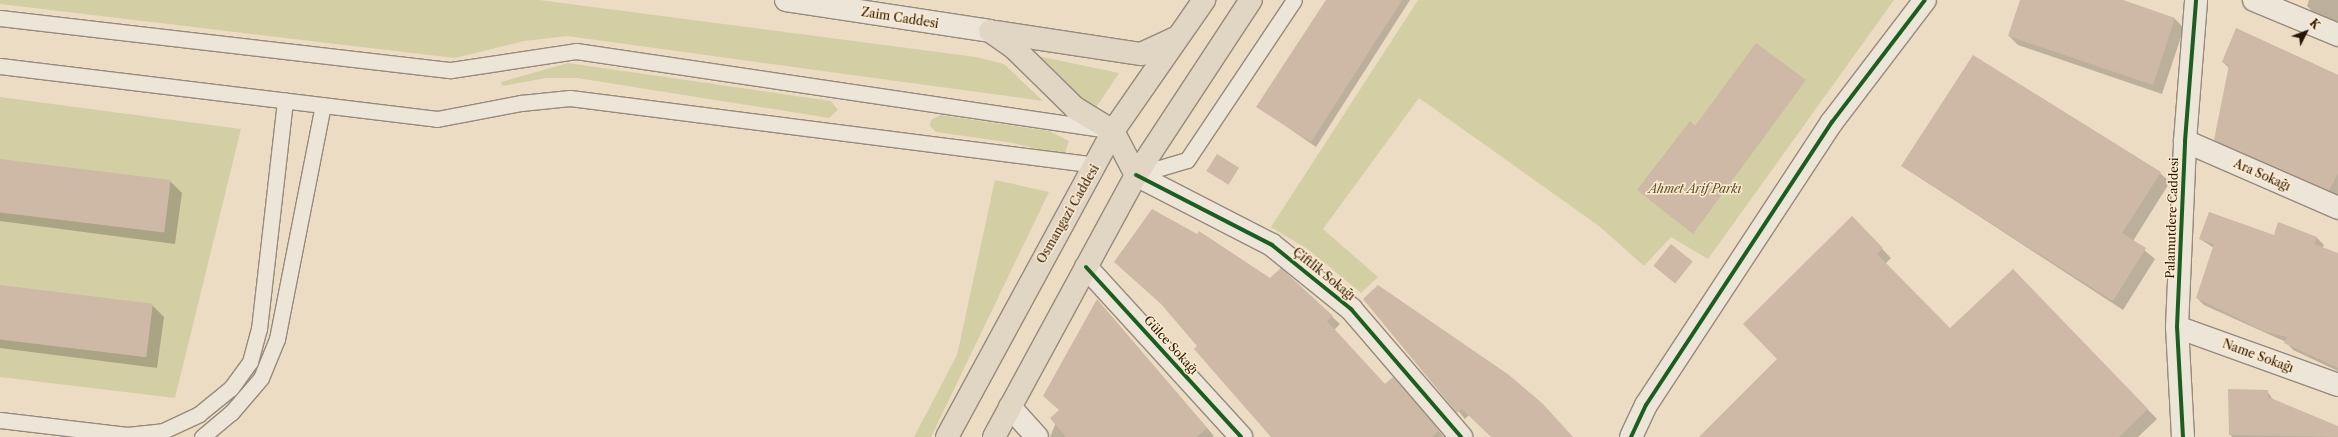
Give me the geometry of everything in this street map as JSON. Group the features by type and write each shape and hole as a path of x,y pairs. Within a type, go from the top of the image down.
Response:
{"main road":[{"name":"Osmangazi Caddesi","path":"947,437 1014,310 1097,165 1113,132 1204,0"},
{"path":"994,437 1136,175 1251,0"},
{"path":"990,32 1141,54 1180,35"},
{"path":"990,32 1014,48 1075,108 1113,132 1136,175"},
{"path":"1097,165 1136,175"}],"street":[{"name":"Zaim Caddesi","path":"786,0 990,32"},
{"path":"1632,437 1646,405 1828,128 1925,0"},
{"name":"Palamutdere Caddesi","path":"2183,437 2177,327 2185,141 2196,0"},
{"path":"2254,0 2338,35"},
{"name":"Ara Sokağı","path":"2185,141 2338,208"},
{"name":"Çiftlik Sokağı","path":"1136,175 1272,245 1351,309 1462,437"},
{"name":"Gülce Sokağı","path":"1086,267 1241,437"},
{"name":"Name Sokağı","path":"2177,327 2338,385"},
{"path":"1010,407 1037,437"}],"lane":[{"path":"1136,175 1187,160 1294,0"},
{"path":"0,18 451,70 576,51 1113,132"},
{"path":"0,66 437,119 521,103 570,98 1097,165"},
{"path":"0,420 127,435 163,431 199,414 231,388 250,362 259,329 285,100"},
{"path":"202,437 232,413 261,378 277,338 323,105"}],"green space":[{"path":"0,0 539,0 976,57 1004,64 1043,101 567,36 524,41 455,58 0,4"},
{"name":"Ahmet Arif Parkı","path":"1418,0 1894,0 1708,259 1671,237 1644,266 1599,226 1419,98 1323,229 1378,277 1361,293 1309,250 1271,227"},
{"path":"1038,56 1119,73 1095,109 1078,101"},
{"path":"568,63 831,101 838,110 829,118 577,78 546,78 502,86 501,82"},
{"path":"0,97 241,129 175,398 0,377"},
{"path":"940,115 1049,131 1069,141 1064,156 1013,143 936,132 930,126 931,120"},
{"path":"995,180 1049,192 931,437 914,437 957,355"}],"building":[{"path":"1326,0 1402,0 1311,142 1256,107"},
{"path":"2020,0 2123,0 2175,18 2153,85 2008,36"},
{"path":"2236,28 2338,75 2338,173 2329,191 2214,140 2229,65 2222,62"},
{"path":"1756,43 1806,80 1693,234 1637,190 1690,121 1695,126"},
{"path":"1973,55 2161,172 2122,233 2146,248 2113,301 1901,166"},
{"path":"1217,154 1239,168 1228,185 1206,171"},
{"path":"0,159 171,180 164,233 0,212"},
{"path":"1152,209 1197,234 1199,231 1270,278 1281,268 1333,316 1327,321 1385,384 1393,377 1439,430 1432,437 1271,437 1194,349 1197,346 1161,304 1114,262"},
{"path":"2209,212 2274,235 2278,222 2317,237 2314,244 2338,253 2338,368 2284,343 2287,337 2266,332 2196,298 2214,244 2199,239"},
{"path":"1852,216 1883,248 1877,254 1950,328 2013,269 2148,409 2119,437 1699,437 1777,359 1743,324"},
{"path":"1671,244 1693,262 1675,283 1653,266"},
{"path":"0,285 153,304 146,357 0,339"},
{"path":"1378,285 1509,375 1543,404 1573,437 1491,437 1462,409 1457,413 1363,299"},
{"path":"1097,299 1207,428 1196,437 1066,437 1050,418 1059,410 1043,396"},
{"path":"2228,389 2268,390 2268,397 2338,426 2338,437 2229,435"}],"cycle path":[{"path":"1631,437 1646,405 1832,122 1925,0"},
{"path":"2183,437 2177,327 2185,141 2196,0"},
{"path":"1136,175 1272,245 1351,309 1461,437"},
{"path":"1086,267 1241,437"}]}
